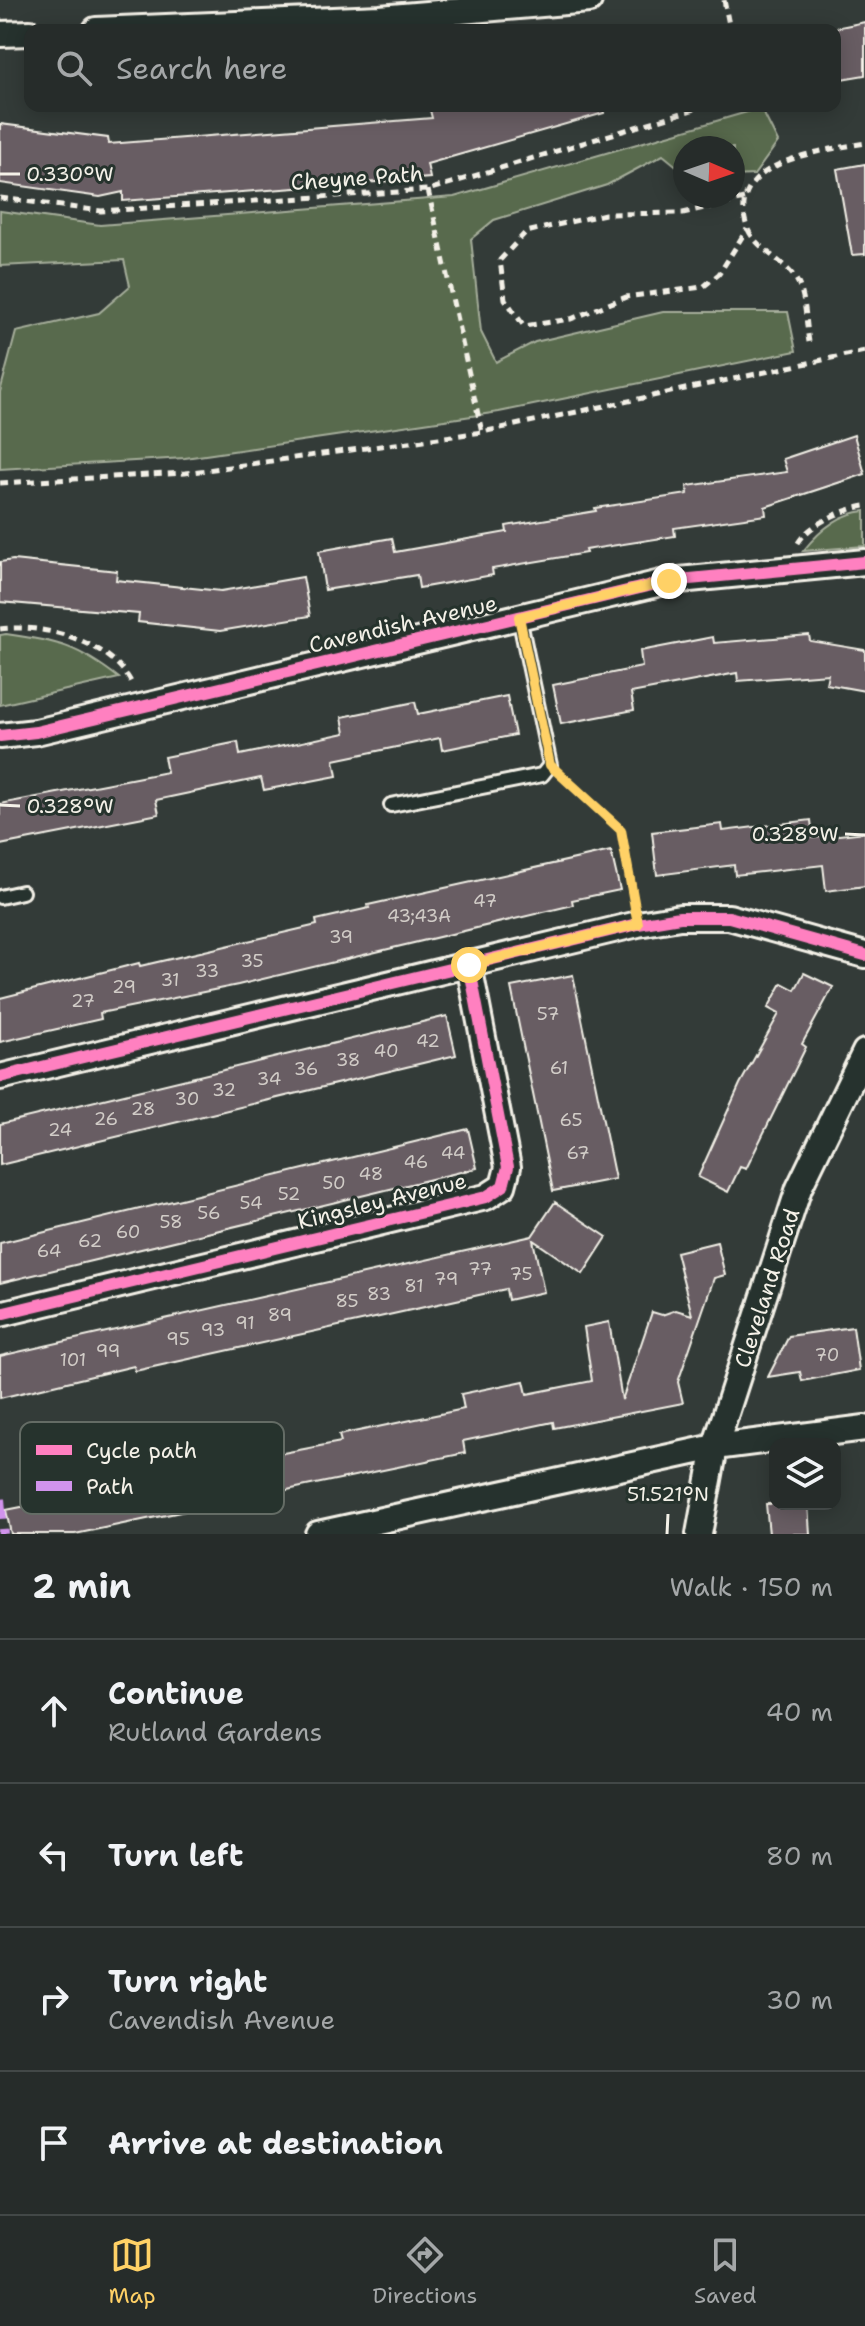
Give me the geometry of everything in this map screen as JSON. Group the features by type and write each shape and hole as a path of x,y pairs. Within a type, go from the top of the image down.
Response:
{"street":[{"path":"238,24 380,18 589,0"},
{"path":"0,34 24,33"},
{"name":"Cavendish Avenue","path":"0,736 36,732 669,581 865,562"},
{"path":"0,1077 638,924 680,917 729,917 865,955"},
{"name":"Kingsley Avenue","path":"0,1314 486,1197 503,1186 508,1167 469,965"},
{"name":"Cleveland Road","path":"699,1534 715,1447 799,1188 865,1052"},
{"path":"318,1534 715,1447 865,1428"}],"lane":[{"path":"391,805 542,775 550,765 519,617"},
{"path":"0,897 22,892"}],"path":[{"path":"724,0 729,24"},
{"path":"745,197 757,179 786,159 865,143"},
{"path":"428,190 482,432"},
{"path":"705,208 683,213 605,214 526,232 500,260 505,299 524,326 571,319 626,297 703,287 719,274 747,229 745,208"},
{"path":"747,229 798,281 809,342"},
{"path":"0,483 185,473 482,432 865,351"},
{"path":"784,569 803,534 850,508 865,506"},
{"path":"0,629 57,633 91,646 127,672 143,706"},
{"path":"550,765 621,830 638,924"}],"green space":[{"path":"747,112 763,112 778,142 754,175 745,175 745,136 673,136 673,163 663,155 607,185 494,220 471,239 481,332 496,362 535,342 663,312 788,312 796,351 499,412 185,458 0,469 0,392 16,332 99,313 130,286 124,260 0,266 0,211 100,225 454,197"},
{"path":"865,511 865,546 803,551 830,524 847,515"},
{"path":"0,635 67,647 119,678 0,705"}],"building":[{"path":"865,22 865,75 841,79 841,27"},
{"path":"430,112 604,113 427,164 430,178 123,201 123,192 100,197 0,183 0,124 108,138 109,144 432,118"},
{"path":"865,164 865,254 852,255 837,169"},
{"path":"854,435 865,474 765,507 766,515 674,528 675,536 585,550 586,553 492,569 493,575 419,588 417,575 325,590 319,551 392,538 395,552 507,532 506,526 596,511 595,508 688,494 687,486 787,472 783,459"},
{"path":"13,560 117,571 116,580 221,591 303,577 310,616 220,631 138,622 139,614 0,602 0,562"},
{"path":"809,635 810,641 865,650 865,691 826,684 828,674 738,681 737,673 631,693 634,710 561,724 553,685 642,667 640,651 713,637 714,643"},
{"path":"507,696 515,735 442,750 440,738 334,760 337,776 264,790 261,778 156,800 159,814 0,845 0,804 167,772 164,757 238,742 240,755 345,733 342,717 415,702 418,714"},
{"path":"811,820 813,838 865,832 865,886 826,891 823,865 735,875 734,865 657,875 652,832 722,824 723,831"},
{"path":"611,851 620,890 572,900 573,905 238,985 100,1013 101,1019 0,1042 0,998 139,963 140,966 317,925 316,920 369,908 368,905"},
{"path":"804,973 833,987 802,1044 806,1047 746,1169 740,1167 728,1192 698,1177 740,1084 779,1014 768,1008 782,983 795,990"},
{"path":"573,975 615,1179 553,1191 511,987"},
{"path":"447,1016 456,1055 0,1165 0,1124"},
{"path":"468,1129 477,1168 0,1283 0,1243"},
{"path":"555,1202 607,1237 583,1274 533,1240 544,1292 508,1300 506,1289 135,1371 134,1366 0,1398 0,1356 532,1236"},
{"path":"717,1242 725,1275 714,1278 678,1382 683,1403 554,1428 553,1422 463,1441 465,1453 284,1491 284,1453 341,1442 339,1435 464,1409 461,1394 524,1381 527,1394 592,1381 584,1327 609,1322 622,1400 652,1312 662,1315 676,1310 692,1315 676,1252"},
{"path":"853,1327 859,1370 802,1381 800,1372 768,1377 789,1336"},
{"path":"766,1504 769,1504 769,1510 808,1510 810,1534 769,1534"},
{"path":"20,1507 20,1514 171,1514 75,1534 11,1534 6,1510"}],"marked path":[{"path":"0,1499 3,1534"}],"cycle path":[{"path":"0,736 36,732 669,581 865,562"},
{"path":"0,1077 638,924 680,917 729,917 865,955"},
{"path":"0,1314 486,1197 503,1186 508,1167 469,965"}],"route":[{"path":"469,965 638,924 621,830 550,765 519,617 669,581"}]}
